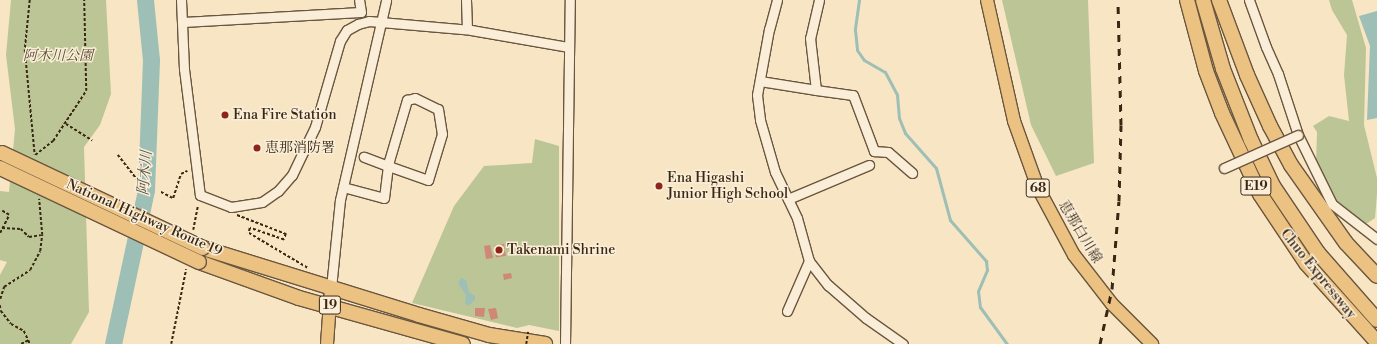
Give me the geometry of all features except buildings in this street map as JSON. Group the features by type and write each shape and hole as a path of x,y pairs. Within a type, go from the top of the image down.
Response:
{"highway":[{"name":"Chuo Expressway","path":"1187,0 1206,71 1216,99 1260,194 1306,263 1377,342"},
{"name":"Chuo Expressway","path":"1203,0 1223,69 1251,140 1273,186 1318,253 1377,320"},
{"path":"1219,0 1249,82 1291,165 1346,243 1377,276"},
{"name":"National Highway Route 19","path":"1,153 203,248 489,335 545,344"},
{"name":"National Highway Route 19","path":"0,168 199,262 299,298 463,344"}],"main road":[{"name":"恵那白川線","path":"986,0 1014,121 1038,188 1074,255 1112,304 1152,344"},
{"path":"327,344 328,305 331,288"}],"street":[{"path":"181,0 184,69 198,165 200,195 231,207 242,207 262,202 278,191 292,175 308,146 341,38 347,30 358,24 382,22 466,29 568,47"},
{"path":"183,22 361,12 359,0"},
{"path":"331,288 343,188 386,0"},
{"path":"466,0 466,29"},
{"path":"565,344 568,47 570,0"},
{"path":"777,0 757,95 760,120 776,172 788,199 809,261 828,286 866,318 903,344"},
{"path":"816,90 810,38 819,0"},
{"path":"1249,0 1278,74 1298,135 1332,204 1377,239"},
{"path":"760,81 853,95 874,151 888,152 912,173"},
{"path":"343,188 384,198 388,166 407,100 415,98 438,109 442,134 428,180 388,166 364,157"},
{"path":"1224,168 1298,135"},
{"path":"788,199 869,165"},
{"path":"787,311 809,261"}],"path":[{"path":"35,155 53,141 66,124 86,91 84,0"},
{"path":"66,124 92,140"},
{"path":"118,155 141,184"},
{"path":"162,192 174,198 181,174 198,165"},
{"path":"0,233 9,215 2,210"},
{"path":"236,215 286,234 284,240 250,228 249,233 308,266 309,274"},
{"path":"2,228 21,229 29,236 42,235"},
{"path":"0,305 1,311 11,324 24,331 30,344"},
{"path":"526,344 528,332"},
{"path":"21,344 29,340"}],"green space":[{"name":"阿木川公園","path":"11,0 106,0 111,94 100,125 84,147 89,312 71,344 0,344 0,275 7,262 0,260 0,191 9,192 15,129 6,55"},
{"path":"1002,0 1088,0 1094,163 1056,176 1031,125"},
{"path":"1329,0 1352,0 1366,48 1364,125 1377,178 1377,194 1375,218 1363,226 1336,201 1316,163 1317,132 1313,126 1329,116 1349,121 1344,75 1347,35 1332,10"},
{"path":"535,139 559,146 559,331 529,325 517,328 412,303 454,206 484,166 532,163"}],"water":[{"path":"1377,11 1377,118 1367,120 1370,46 1359,16"},
{"path":"461,278 466,280 469,292 475,296 475,300 468,306 465,303 466,295 458,283"}],"waterway":[{"name":"阿木川","path":"113,344 146,190 151,60 145,0"},
{"path":"859,0 855,30 857,50 864,60 885,72 897,95 899,118 905,133 936,168 950,220 986,261 987,270 978,291 980,307 1007,344"}],"railway":[{"path":"1100,344 1112,289 1119,201 1121,125 1118,0"}],"place":[{"name":"Ena Fire Station","path":"225,115"},
{"name":"恵那消防署","path":"257,148"},
{"name":"Ena Higashi Junior High School","path":"659,186"},
{"name":"Takenami Shrine","path":"499,250"}]}
